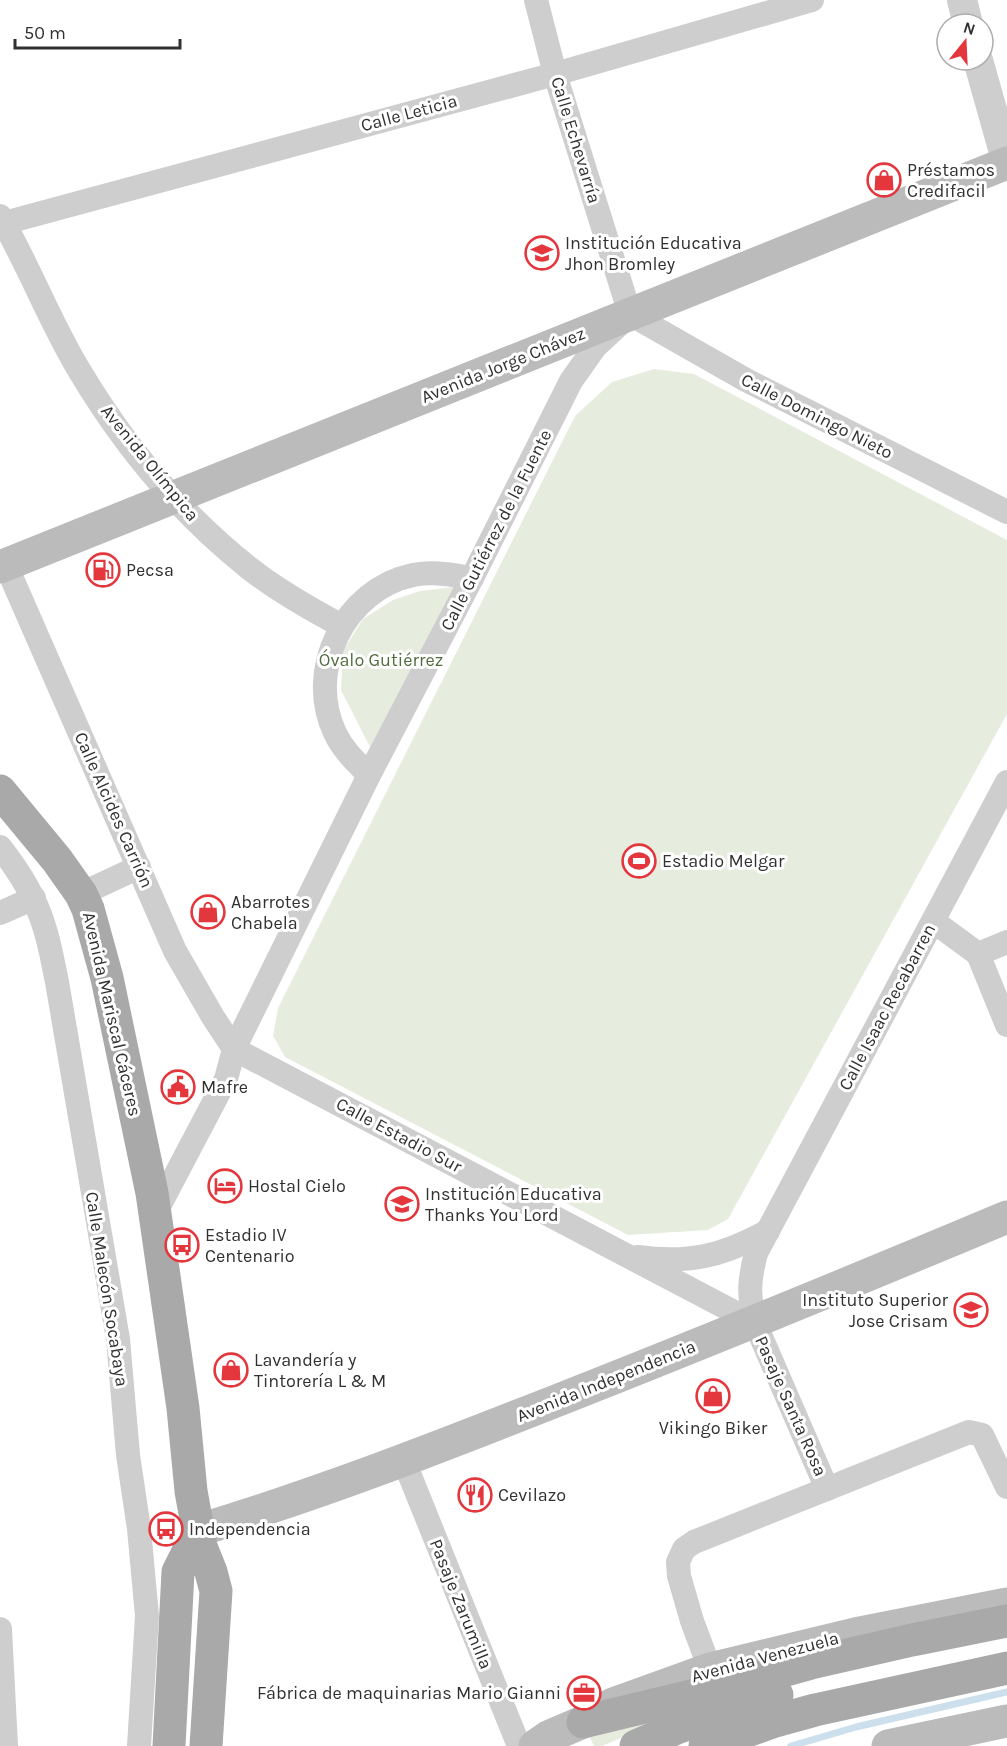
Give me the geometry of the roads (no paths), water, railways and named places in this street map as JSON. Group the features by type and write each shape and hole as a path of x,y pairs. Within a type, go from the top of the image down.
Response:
{"main road":[{"name":"Avenida Jorge Chávez","path":"3,566 1007,164"},
{"name":"Avenida Mariscal Cáceres","path":"0,791 57,860 81,894 88,909 107,978 154,1203"},
{"path":"154,1203 183,1408 191,1491 200,1538 216,1591 206,1746"},
{"name":"Avenida Independencia","path":"200,1538 404,1461 755,1323 1007,1217"},
{"path":"169,1746 178,1572 200,1538"},
{"path":"180,1746 187,1603 200,1538"},
{"name":"Avenida Venezuela","path":"535,1746 613,1704 710,1669 855,1634 1007,1604"},
{"path":"583,1722 695,1695 811,1663 1007,1621"},
{"path":"636,1746 679,1727 797,1689 859,1673 1007,1642"},
{"path":"705,1746 775,1721 815,1710 1007,1668"},
{"path":"888,1746 1007,1721"}],"street":[{"name":"Calle Echevarría","path":"536,0 555,74 630,314"},
{"name":"Calle Leticia","path":"2,219 555,74 813,0"},
{"path":"981,72 1007,164"},
{"name":"Avenida Olímpica","path":"2,219 47,312 79,370 122,434 173,498 251,570 299,603 342,626"},
{"name":"Calle Domingo Nieto","path":"630,314 746,380 1007,512"},
{"name":"Calle Gutiérrez de la Fuente","path":"154,1203 226,1079 234,1049 369,775 571,381 595,347 630,314"},
{"name":"Calle Alcides Carrión","path":"3,566 175,951 234,1049"},
{"path":"369,775 350,756 335,732 326,706 325,679 328,661 342,626 360,603 384,586 413,575 442,573 472,578"},
{"name":"Calle Isaac Recabarren","path":"755,1323 750,1299 750,1275 756,1253 1007,782"},
{"name":"Calle Malecón Socabaya","path":"0,847 15,866 34,898 45,927 57,982 118,1339 128,1455 139,1529 147,1616 139,1746"},
{"path":"81,894 139,867"},
{"path":"0,913 34,898"},
{"path":"933,921 978,954 1007,1025"},
{"path":"978,954 1007,942"},
{"name":"Calle Estadio Sur","path":"234,1049 755,1323"},
{"path":"627,1256 658,1260 687,1259 715,1254 742,1245 768,1232"},
{"name":"Pasaje Santa Rosa","path":"755,1323 827,1489"},
{"name":"Pasaje Santa Rosa","path":"710,1669 692,1621 679,1576 678,1562 684,1549 694,1542 969,1432 982,1435 1007,1487"},
{"name":"Pasaje Zarumilla","path":"404,1461 519,1746"},
{"path":"0,1629 6,1746"}],"waterway":[{"path":"791,1746 856,1727 1007,1692"}],"place":[{"name":"Préstamos Credifacil","path":"884,180"},
{"name":"Institución Educativa Jhon Bromley","path":"542,253"},
{"name":"Pecsa","path":"103,570"},
{"name":"Estadio Melgar","path":"639,861"},
{"name":"Abarrotes Chabela","path":"208,912"},
{"name":"Mafre","path":"178,1087"},
{"name":"Hostal Cielo","path":"225,1186"},
{"name":"Institución Educativa Thanks You Lord","path":"402,1204"},
{"name":"Estadio IV Centenario","path":"182,1245"},
{"name":"Instituto Superior Jose Crisam","path":"971,1310"},
{"name":"Lavandería y Tintorería L & M","path":"231,1370"},
{"name":"Vikingo Biker","path":"713,1396"},
{"name":"Cevilazo","path":"475,1495"},
{"name":"Independencia","path":"166,1529"},
{"name":"Fábrica de maquinarias Mario Gianni","path":"584,1693"}],"park label":[{"name":"Óvalo Gutiérrez","path":"381,660"}]}
